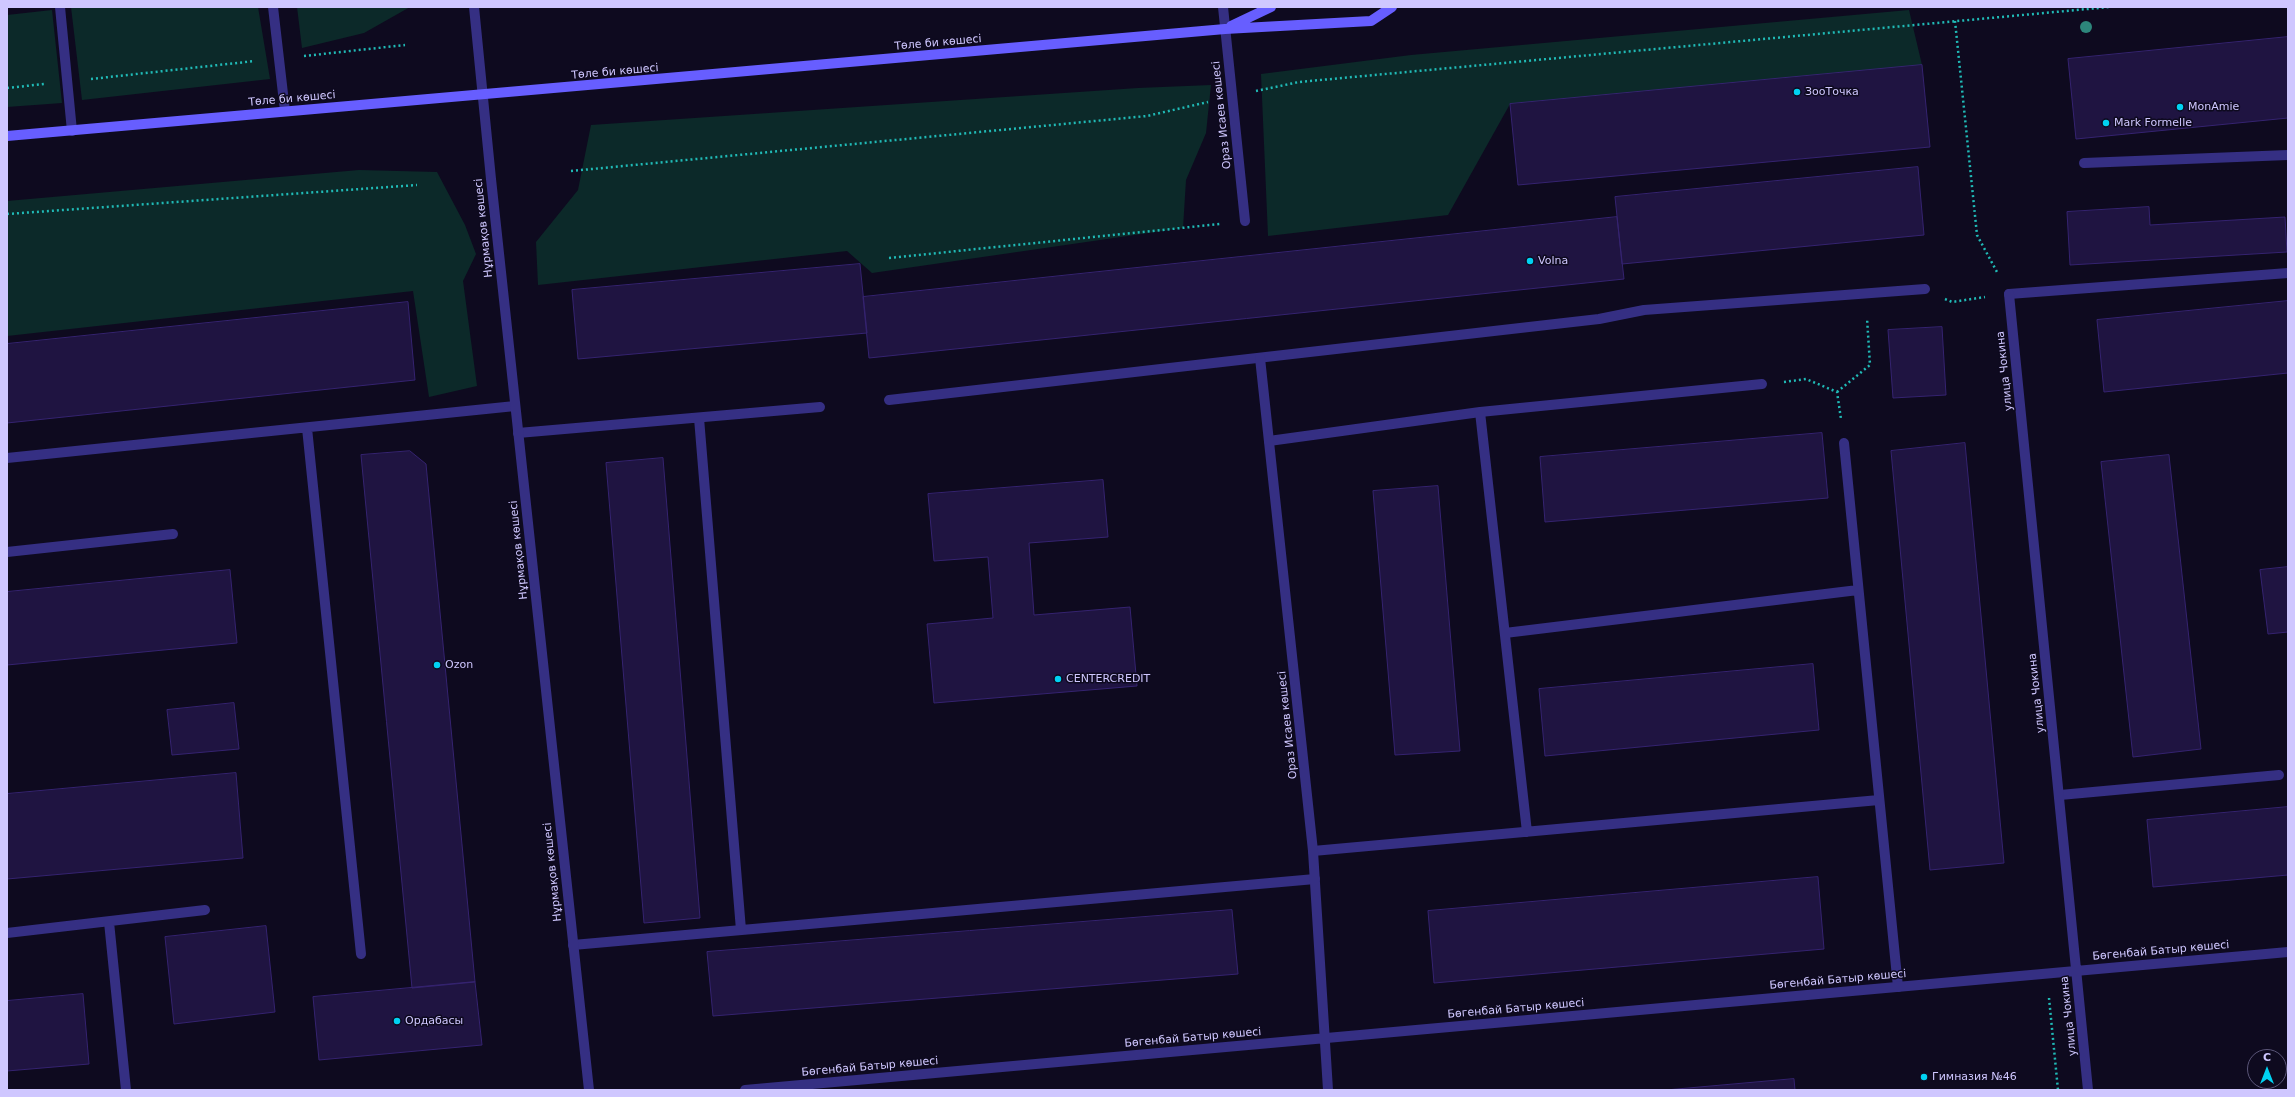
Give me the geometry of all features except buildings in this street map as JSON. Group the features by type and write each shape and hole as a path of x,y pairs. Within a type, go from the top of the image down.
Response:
{"main road":[{"name":"Төле би көшесі","path":"1225,29 1271,7"},
{"name":"Төле би көшесі","path":"7,136 1225,29 1371,21 1392,7"}],"street":[{"path":"60,7 72,131"},
{"path":"273,7 285,111"},
{"name":"Нұрмақов көшесі","path":"474,7 515,406 589,1090"},
{"name":"Ораз Исаев көшесі","path":"1223,7 1245,221"},
{"path":"2084,163 2288,155"},
{"path":"2009,294 2288,273"},
{"path":"889,400 1599,319 1644,310 1925,290"},
{"name":"улица Чокина","path":"2009,294 2088,1090"},
{"name":"Ораз Исаев көшесі","path":"1260,358 1313,851 1328,1090"},
{"path":"1269,441 1480,412 1762,384"},
{"path":"7,458 515,406"},
{"path":"518,433 820,407"},
{"path":"1480,412 1527,832"},
{"path":"699,418 741,930"},
{"path":"307,428 361,954"},
{"path":"1844,443 1898,987"},
{"path":"7,552 172,534"},
{"path":"1505,633 1858,590"},
{"path":"2060,796 2279,775"},
{"path":"1313,851 1879,800"},
{"path":"573,945 1315,879"},
{"path":"7,933 205,910"},
{"path":"109,922 126,1090"},
{"name":"Бөгенбай Батыр көшесі","path":"745,1090 2288,952"}],"path":[{"path":"571,172 1147,116 1299,82 2109,7"},
{"path":"1925,290 1952,302 2009,294 1977,235 1955,21"},
{"path":"7,88 405,44"},
{"path":"7,214 417,185"},
{"path":"889,258 1245,221"},
{"path":"1837,392 1870,365 1866,319 1875,293"},
{"path":"1762,384 1806,379 1837,392"},
{"path":"1837,392 1844,443"},
{"path":"2046,974 2058,1090"}],"green space":[{"path":"71,7 258,7 270,79 82,100"},
{"path":"297,7 410,7 364,33 302,48"},
{"path":"52,10 62,103 7,107 7,15"},
{"path":"1909,10 1922,65 1510,104 1448,215 1268,236 1261,74 1411,55"},
{"path":"1211,85 1206,133 1186,180 1183,228 872,273 847,251 538,285 536,242 578,190 591,125 1138,88"},
{"path":"359,170 437,172 465,225 476,254 463,281 477,386 429,397 413,291 7,336 7,201"}],"place":[{"name":"ЗооТочка","path":"1797,92"},
{"name":"MonAmie","path":"2180,107"},
{"name":"Mark Formelle","path":"2106,123"},
{"name":"Volna","path":"1530,261"},
{"name":"Ozon","path":"437,665"},
{"name":"CENTERCREDIT","path":"1058,679"},
{"name":"Ордабасы","path":"397,1021"},
{"name":"Гимназия №46","path":"1924,1077"}]}
